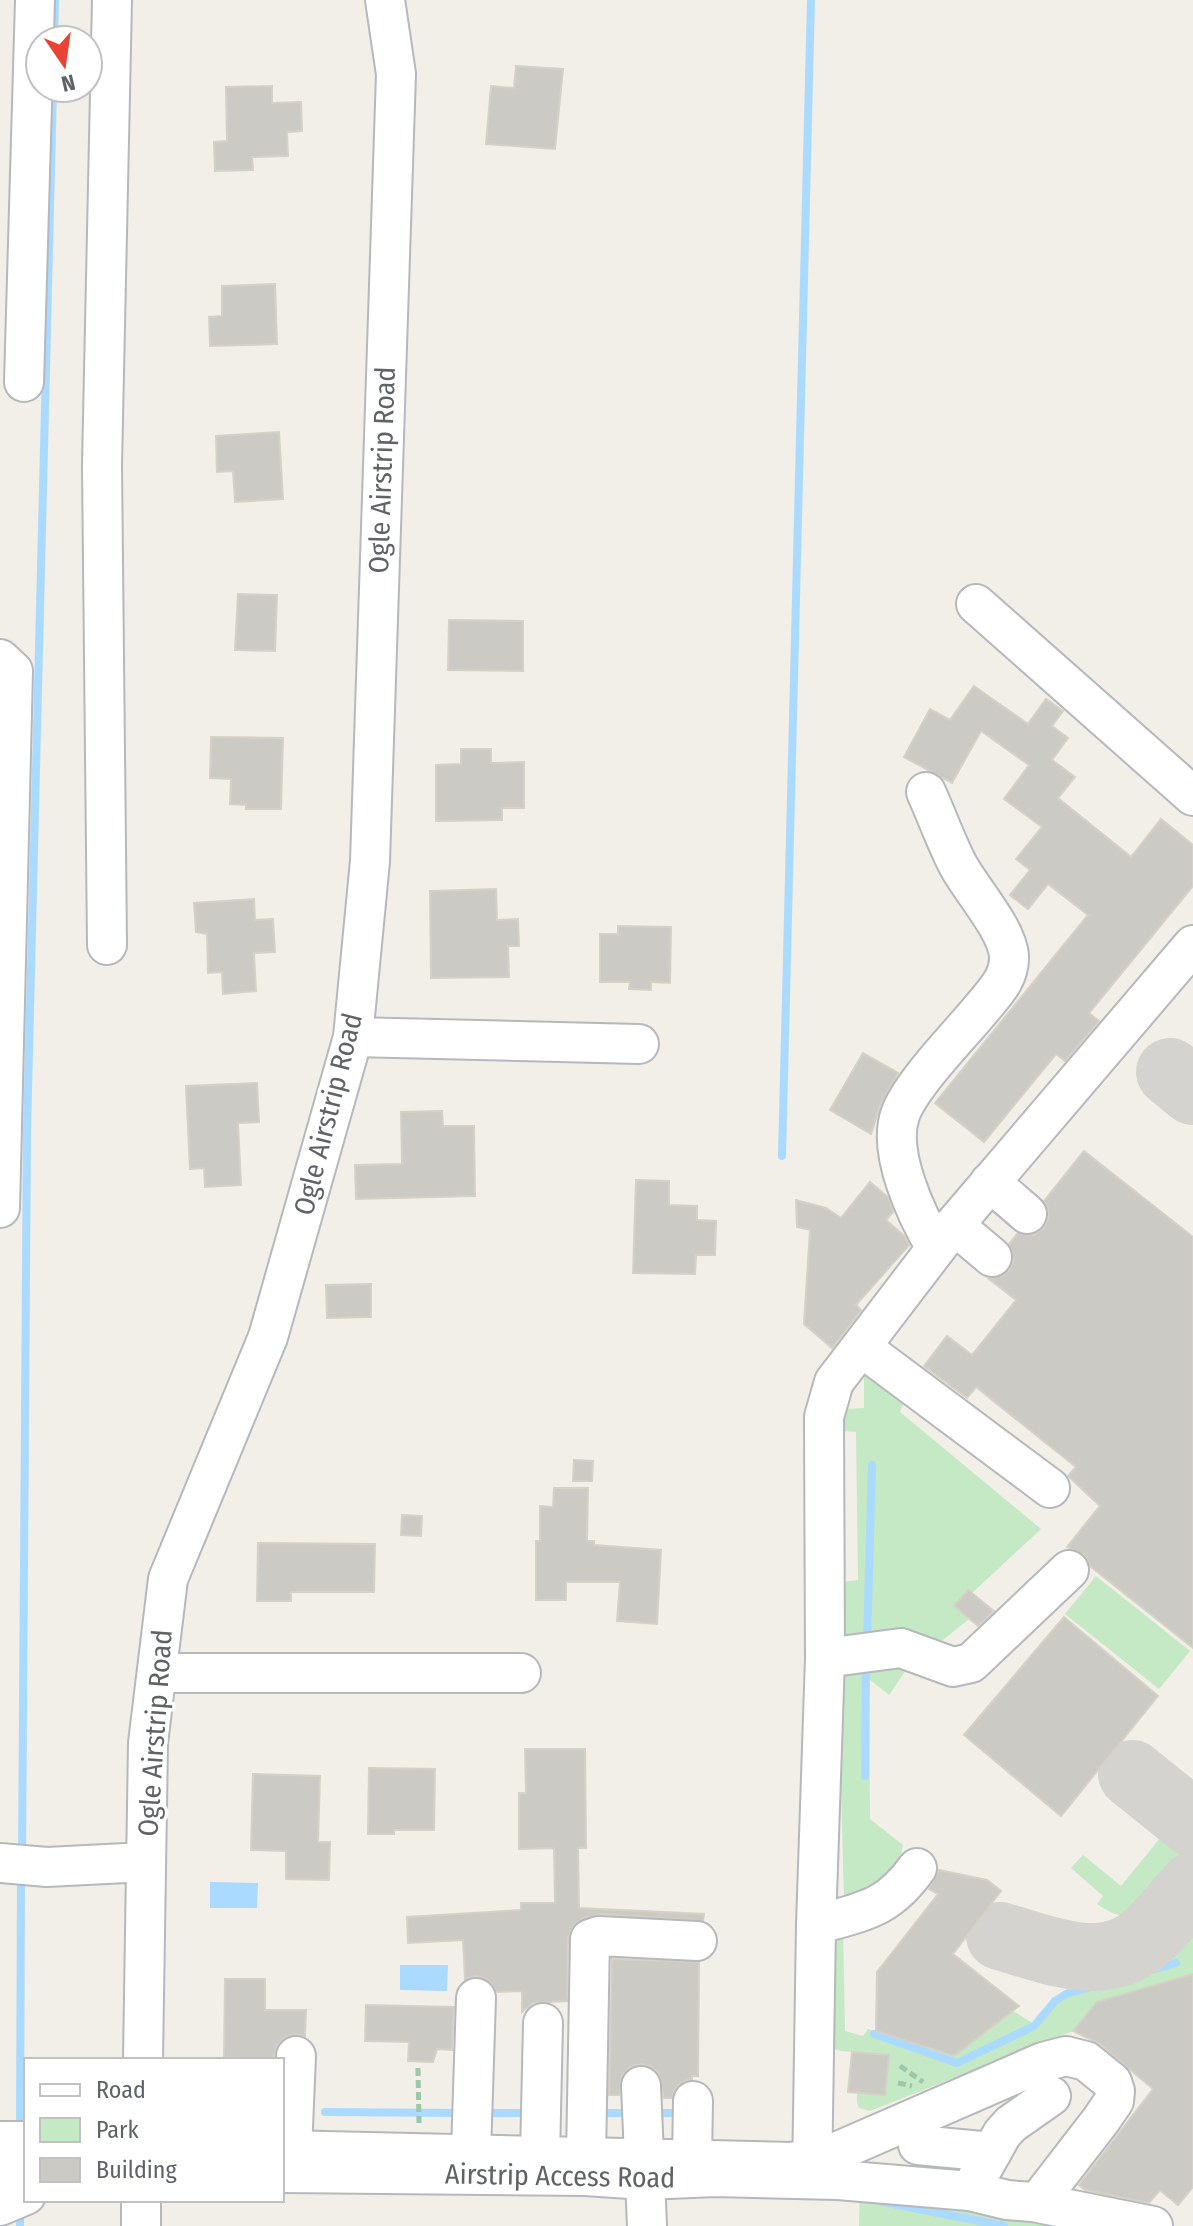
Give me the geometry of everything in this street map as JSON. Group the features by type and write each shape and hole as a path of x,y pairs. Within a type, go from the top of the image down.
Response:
{"street":[{"path":"24,382 35,0"},
{"path":"107,945 102,465 112,0"},
{"name":"Ogle Airstrip Road","path":"143,2058 148,1743 168,1579 268,1337 353,1037 370,861 396,74 385,0"},
{"path":"976,604 1193,796"},
{"path":"0,659 13,671 0,1208"},
{"path":"926,792 957,863 998,925 1009,953 1005,979 911,1093 900,1116 897,1136 899,1161 924,1228 992,1257"},
{"path":"1033,2202 1050,2187 1114,2101 1112,2082 1086,2061 1066,2056 1043,2062 812,2169 816,1925 835,1657 824,1417 834,1382 945,1237 1193,945"},
{"path":"353,1037 639,1044"},
{"path":"990,1182 1027,1214"},
{"path":"861,1347 1050,1488"},
{"path":"835,1657 901,1648 953,1667 971,1663 1069,1570"},
{"path":"157,1673 521,1673"},
{"path":"0,1863 47,1867 146,1862"},
{"path":"816,1925 873,1908 892,1898 917,1868"},
{"path":"586,2134 590,1939 599,1936 697,1941"},
{"path":"472,2131 476,1998"},
{"path":"541,2132 543,2023"},
{"path":"285,2158 296,2056"},
{"path":"970,2191 1011,2124 1051,2096"},
{"name":"Airstrip Access Road","path":"285,2158 472,2131 643,2132 700,2141 812,2169 970,2191 1153,2226"},
{"path":"643,2132 647,2226"},
{"name":"Airstrip Access Road","path":"285,2158 585,2176 643,2132"},
{"path":"0,2141 24,2141"},
{"path":"918,2145 992,2152"},
{"path":"0,2172 24,2171"},
{"path":"0,2206 24,2196"},
{"path":"141,2202 141,2226"}],"path":[{"path":"418,2068 419,2133"}],"green space":[{"path":"866,1374 905,1401 900,1412 1041,1529 972,1593 968,1590 954,1606 969,1619 939,1643 847,1637 844,1629 843,1582 858,1580 856,1432 844,1431 844,1409 864,1408"},
{"path":"1096,1576 1190,1651 1159,1689 1065,1614"},
{"path":"912,1661 889,1695 869,1679 870,1819 903,1845 893,1889 844,1898 839,1714 843,1674"},
{"path":"1175,1820 1193,1833 1193,1873 1172,1897 1151,1913 1140,1917 1113,1913 1097,1904 1103,1896 1071,1868 1083,1855 1121,1886"},
{"path":"1193,1921 1193,1974 1097,2002 1073,2031 870,2111 859,2108 857,2101 861,2087 889,2055 832,2048 828,1945 843,1928 845,2031 863,2036 868,2029 954,2056 1013,2011 1034,2024 1068,1988 1055,1974 1063,1966 1103,1968 1143,1959 1170,1945"},
{"path":"860,2190 1048,2226 859,2226"}],"water":[{"path":"210,1882 258,1883 257,1908 210,1908"},
{"path":"400,1965 448,1965 447,1991 400,1990"}],"building":[{"path":"516,66 563,69 555,149 486,144 491,86 514,88"},
{"path":"272,86 272,103 301,102 302,131 287,132 288,156 252,157 253,170 215,171 214,142 227,141 226,87"},
{"path":"275,284 277,344 210,346 209,317 222,316 222,286"},
{"path":"279,432 283,499 235,502 233,471 217,472 216,436"},
{"path":"238,594 277,595 275,651 235,650"},
{"path":"449,620 523,621 523,671 448,670"},
{"path":"974,686 1028,724 1046,699 1063,711 1052,726 1068,738 1052,760 1075,777 1058,798 1131,857 1161,819 1193,845 1193,886 1089,1013 1099,1021 1065,1061 1056,1054 984,1142 935,1103 1088,915 1048,884 1028,909 1010,895 1030,870 1016,859 1042,827 1004,799 1029,765 981,731 952,783 904,757 930,709 950,720"},
{"path":"211,737 283,738 281,809 246,809 246,805 230,804 231,779 210,778"},
{"path":"461,749 491,749 491,763 524,762 524,808 502,808 502,820 436,821 436,765 461,764"},
{"path":"496,889 497,920 518,919 519,946 508,946 509,977 431,978 430,891"},
{"path":"254,899 255,920 273,919 275,952 254,953 256,991 223,994 222,972 208,973 207,934 196,932 194,903"},
{"path":"618,926 671,927 670,983 651,982 651,990 629,989 630,982 600,982 600,934 618,934"},
{"path":"863,1053 898,1073 880,1106 871,1134 830,1110"},
{"path":"257,1083 259,1122 238,1123 241,1185 205,1187 204,1168 190,1169 186,1086"},
{"path":"442,1111 443,1126 474,1126 475,1196 356,1199 355,1165 402,1164 401,1112"},
{"path":"1084,1151 1193,1237 1193,1648 1090,1566 1084,1554 1067,1547 1100,1506 1068,1476 1076,1467 976,1387 967,1398 924,1366 947,1336 972,1355 1016,1300 989,1279 1009,1271 1014,1260 1009,1244 1018,1233 1033,1235 1044,1228 1049,1217 1044,1201"},
{"path":"636,1180 669,1181 669,1205 697,1206 697,1220 716,1221 715,1255 696,1255 695,1274 633,1273"},
{"path":"870,1182 888,1197 893,1212 886,1220 904,1236 909,1245 856,1305 861,1310 832,1348 804,1324 810,1230 797,1227 796,1200 826,1208 841,1218"},
{"path":"371,1284 371,1317 327,1318 326,1285"},
{"path":"574,1460 593,1461 592,1481 573,1481"},
{"path":"554,1488 588,1488 587,1541 594,1541 594,1545 661,1550 657,1624 617,1621 620,1582 566,1582 566,1600 536,1600 536,1541 540,1541 540,1506 553,1507"},
{"path":"402,1515 422,1516 421,1536 401,1535"},
{"path":"258,1543 375,1544 374,1592 291,1592 291,1601 257,1601"},
{"path":"968,1590 994,1611 978,1626 954,1606"},
{"path":"1064,1617 1158,1696 1061,1816 964,1735"},
{"path":"525,1749 585,1749 586,1848 578,1848 579,1908 704,1914 703,1921 600,1914 582,1919 572,1927 568,1938 567,2001 533,2003 522,2012 522,1991 497,1992 487,1979 476,1976 465,1979 463,1940 408,1943 407,1917 521,1910 521,1903 555,1903 554,1848 519,1849 519,1793 526,1793"},
{"path":"369,1768 435,1769 434,1830 394,1830 394,1834 368,1834"},
{"path":"253,1774 320,1776 318,1842 330,1842 329,1880 286,1879 286,1851 251,1850"},
{"path":"939,1870 987,1880 1001,1891 953,1954 1019,2006 954,2056 876,2031 877,1972 938,1894 929,1889"},
{"path":"612,1959 699,1962 698,2076 682,2082 672,2098 664,2098 659,2074 652,2067 641,2064 630,2067 622,2075 619,2095 609,2095"},
{"path":"1193,1974 1193,2187 1178,2205 1160,2190 1149,2203 1085,2190 1079,2185 1153,2089 1100,2044 1073,2031 1097,2002"},
{"path":"225,1979 265,1979 265,2010 306,2010 305,2036 296,2034 285,2037 277,2045 274,2058 224,2058"},
{"path":"366,2005 454,2007 452,2050 437,2049 433,2062 408,2061 409,2042 365,2041"},
{"path":"852,2052 889,2055 885,2095 848,2092"}],"waterway":[{"path":"54,24 55,0"},
{"path":"782,1156 811,0"},
{"path":"22,1855 27,1130 53,104"},
{"path":"867,1643 872,1465"},
{"path":"865,1776 866,1661"},
{"path":"20,2131 21,1876"},
{"path":"874,2034 957,2063 1034,2026 1055,2001 1066,1994 1176,1963"},
{"path":"325,2112 461,2113"},
{"path":"482,2113 533,2113"},
{"path":"598,2113 633,2113"},
{"path":"650,2113 678,2113"},
{"path":"883,2202 1004,2226"},
{"path":"20,2208 20,2226"}],"taxiway":[{"path":"1170,1072 1193,1091"},
{"path":"1132,1774 1193,1823"},
{"path":"1000,1936 1069,1955 1087,1957 1121,1952 1151,1933 1193,1886"}]}
